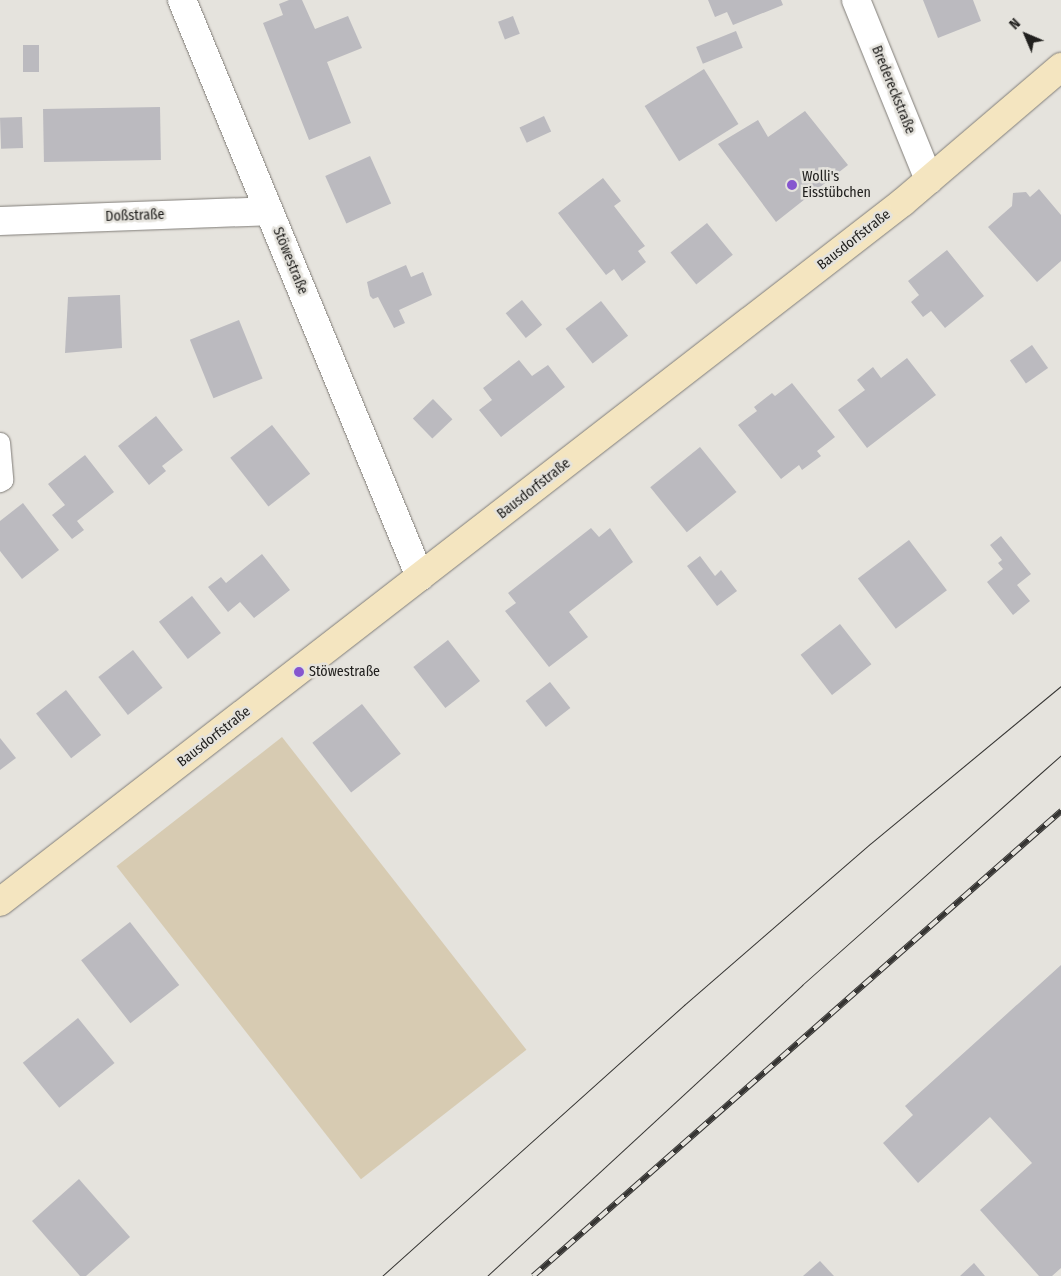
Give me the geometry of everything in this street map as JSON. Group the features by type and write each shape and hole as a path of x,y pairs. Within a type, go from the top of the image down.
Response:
{"street":[{"name":"Stöwestraße","path":"182,0 420,577"},
{"name":"Bredereckstraße","path":"856,0 929,180"},
{"name":"Bausdorfstraße","path":"0,902 929,180 1061,67"},
{"name":"Doßstraße","path":"0,220 269,211"}],"lane":[{"path":"0,442 3,480 0,482"}],"shaded area":[{"path":"282,737 526,1050 361,1179 117,866"}],"building":[{"path":"289,0 302,0 315,29 348,16 362,48 327,62 351,123 309,140 263,23 283,15 279,4"},
{"path":"708,0 781,0 783,5 733,25 727,12 715,17"},
{"path":"923,0 973,0 981,21 938,38"},
{"path":"513,16 520,34 505,39 498,22"},
{"path":"736,31 743,48 703,64 696,47"},
{"path":"23,45 39,45 39,72 23,72"},
{"path":"704,69 738,124 679,161 645,106"},
{"path":"160,107 161,160 44,162 43,109"},
{"path":"805,111 848,165 776,222 718,144 758,120 768,137"},
{"path":"544,116 551,131 527,143 520,127"},
{"path":"22,117 23,148 1,149 0,118"},
{"path":"370,156 391,204 346,223 325,176"},
{"path":"603,178 621,201 614,206 645,246 638,251 646,262 622,281 614,269 606,275 558,213"},
{"path":"1039,189 1061,215 1061,261 1037,282 988,227 1012,206 1013,193 1026,192 1030,197"},
{"path":"707,223 733,255 696,284 670,253"},
{"path":"947,250 984,296 945,328 931,311 923,317 911,302 919,295 908,281"},
{"path":"406,265 411,277 423,272 432,295 399,310 405,323 394,328 378,297 373,299 370,296 367,282"},
{"path":"120,295 122,348 65,353 68,297"},
{"path":"522,300 542,325 526,338 506,313"},
{"path":"601,301 628,336 593,363 566,329"},
{"path":"239,320 263,378 213,398 190,340"},
{"path":"1032,345 1048,368 1026,383 1010,360"},
{"path":"907,358 936,395 867,448 838,410 865,390 857,380 873,367 881,378"},
{"path":"519,360 532,376 548,365 565,387 501,437 479,410 492,400 483,388"},
{"path":"792,383 835,437 817,451 821,456 802,470 799,465 781,479 738,425 757,411 754,407 772,393 775,396"},
{"path":"433,399 452,419 432,439 413,418"},
{"path":"156,416 183,450 162,466 166,471 149,485 118,446"},
{"path":"272,425 310,474 268,506 230,458"},
{"path":"700,447 737,492 687,532 650,487"},
{"path":"85,455 114,492 77,521 84,530 72,539 52,515 65,505 48,484"},
{"path":"23,503 59,550 22,579 0,551 0,521"},
{"path":"591,528 599,537 610,528 633,562 569,612 588,637 549,667 505,611 516,603 508,593"},
{"path":"1001,536 1031,574 1017,585 1030,601 1013,615 987,582 1003,569 998,563 1002,560 990,545"},
{"path":"909,540 947,590 896,629 858,579"},
{"path":"262,554 290,590 254,618 240,602 228,612 208,587 221,577 226,583"},
{"path":"700,556 715,576 721,570 737,591 717,606 687,566"},
{"path":"192,596 221,633 188,659 159,622"},
{"path":"840,624 871,664 832,695 801,655"},
{"path":"448,640 480,681 445,708 413,667"},
{"path":"133,650 163,688 128,715 98,677"},
{"path":"550,682 570,708 546,727 526,701"},
{"path":"66,690 101,735 71,758 36,713"},
{"path":"362,704 401,754 351,792 312,743"},
{"path":"0,738 16,758 0,770"},
{"path":"130,922 179,985 130,1023 81,960"},
{"path":"1061,965 1061,1268 1052,1276 1039,1276 980,1210 1032,1163 990,1117 918,1183 883,1143 913,1115 905,1106"},
{"path":"78,1018 115,1063 59,1108 23,1063"},
{"path":"79,1179 130,1237 86,1276 80,1276 32,1221"},
{"path":"820,1261 834,1276 803,1276"},
{"path":"974,1263 985,1276 960,1276"}],"tram line":[{"path":"382,1276 684,1005 871,843 1061,686"},
{"path":"487,1276 802,985 1061,755"}],"railway":[{"path":"533,1276 1061,811"}],"place":[{"name":"Wolli's Eisstübchen","path":"792,185"},
{"name":"Stöwestraße","path":"299,672"}]}
